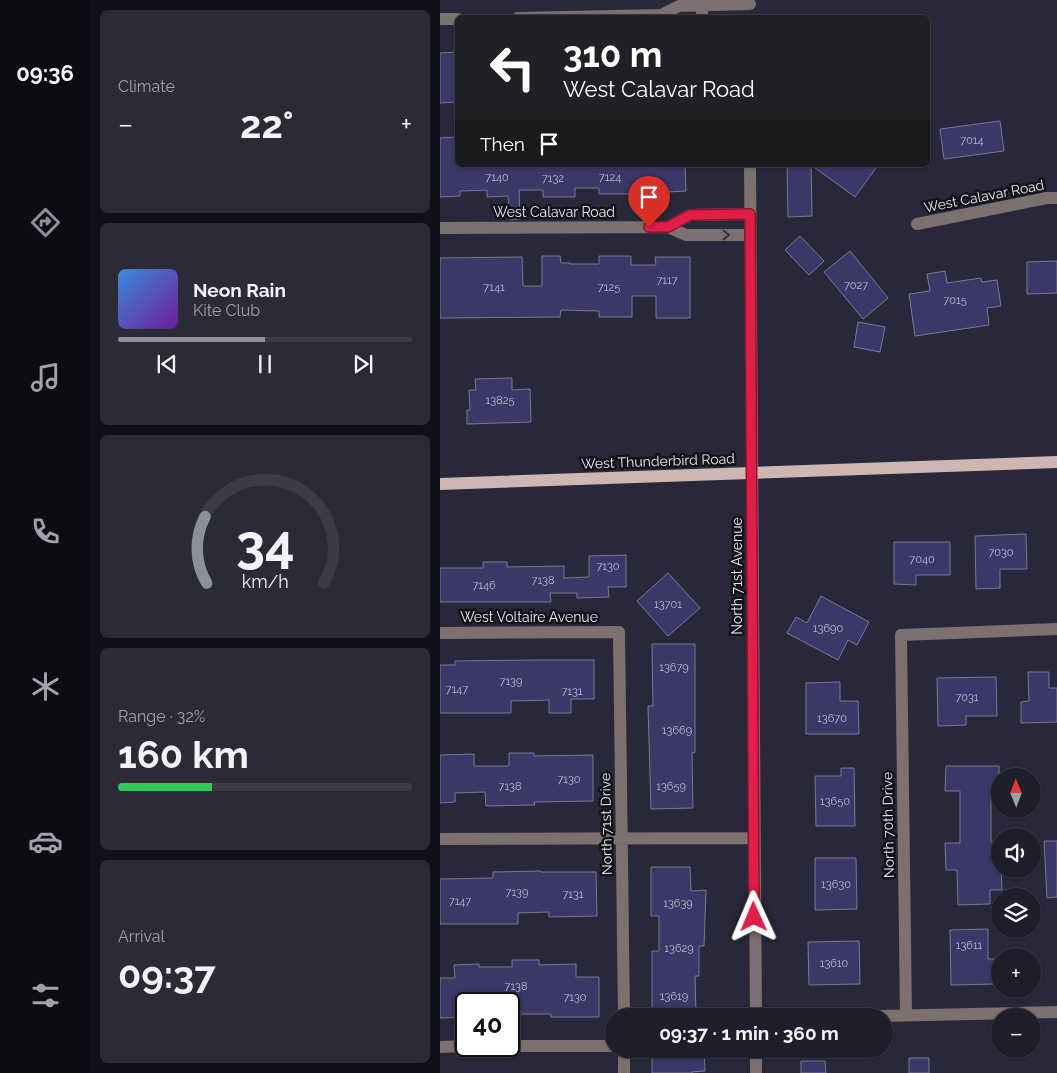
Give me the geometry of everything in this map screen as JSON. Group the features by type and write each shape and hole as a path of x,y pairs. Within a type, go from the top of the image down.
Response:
{"main road":[{"name":"West Thunderbird Road","path":"440,484 1057,462"}],"street":[{"path":"666,15 679,6 702,11 750,2 750,15"},
{"path":"440,19 455,18"},
{"name":"North 71st Avenue","path":"750,167 756,1008"},
{"name":"West Calavar Road","path":"917,224 1047,198 1057,198"},
{"path":"703,214 704,235"},
{"name":"West Calavar Road","path":"668,227 690,215 750,214"},
{"name":"West Calavar Road","path":"440,228 668,227 686,235 750,235"},
{"name":"North 70th Drive","path":"906,1015 901,635 1057,629"},
{"name":"West Voltaire Avenue","path":"440,633 619,632"},
{"name":"North 71st Drive","path":"619,632 624,1008"},
{"path":"440,839 754,838"},
{"path":"893,1016 1057,1012"},
{"path":"440,1047 455,1046"},
{"path":"520,1046 605,1046"},
{"path":"624,1058 624,1073"},
{"path":"756,1058 756,1073"}],"building":[{"path":"455,52 455,102 440,103 440,53"},
{"path":"1000,121 1004,151 944,159 940,129"},
{"path":"455,137 455,167 685,167 686,191 599,194 599,188 575,188 575,197 543,197 543,190 519,190 520,219 510,220 508,196 487,197 487,190 460,191 460,196 440,197 440,138"},
{"path":"787,167 811,167 812,216 788,217"},
{"path":"814,167 877,167 855,197"},
{"path":"800,236 824,261 809,275 785,250"},
{"path":"850,251 888,298 863,319 824,272"},
{"path":"542,256 560,256 561,263 599,264 599,256 631,256 631,265 656,265 655,257 690,257 690,318 656,318 656,296 632,296 632,317 599,317 599,311 561,310 560,317 440,318 440,258 522,257 523,286 542,286"},
{"path":"1057,261 1057,293 1027,294 1027,262"},
{"path":"945,271 947,283 981,278 982,282 997,280 1001,306 987,308 989,325 915,336 909,294 930,291 927,274"},
{"path":"858,322 885,327 880,352 854,347"},
{"path":"512,378 512,390 530,389 531,422 467,424 467,410 470,410 469,390 476,390 475,379"},
{"path":"1026,534 1027,569 1000,569 1000,588 976,589 975,536"},
{"path":"894,542 950,542 950,575 916,575 916,585 894,584"},
{"path":"626,555 626,587 608,587 609,597 577,598 577,593 550,593 551,602 440,602 440,568 483,568 483,562 507,562 507,567 564,566 564,578 589,577 589,556"},
{"path":"668,573 700,608 668,636 637,601"},
{"path":"821,596 869,622 857,645 848,640 838,660 787,633 796,617 807,623"},
{"path":"652,644 695,644 695,752 692,753 693,808 651,809 648,706 653,706"},
{"path":"594,660 594,699 571,699 571,713 549,713 549,700 511,701 511,713 440,713 440,665 455,665 455,661"},
{"path":"1028,672 1049,672 1049,688 1057,688 1057,722 1021,723 1021,702 1029,701"},
{"path":"996,677 997,716 966,716 966,725 938,726 937,678"},
{"path":"840,682 840,701 858,701 859,734 806,734 806,683"},
{"path":"509,753 534,753 534,756 593,755 593,801 534,802 535,805 486,806 485,792 455,793 455,802 440,803 440,755 474,754 474,766 509,766"},
{"path":"946,766 999,766 999,768 991,768 991,878 1002,878 1002,888 991,888 990,904 958,905 957,870 946,870 945,843 960,843 960,791 945,791"},
{"path":"841,768 854,768 855,826 816,826 815,776 841,776"},
{"path":"1044,841 1057,841 1057,897 1047,898"},
{"path":"815,858 856,858 857,909 815,910"},
{"path":"651,867 690,867 691,891 706,890 704,946 699,946 699,976 695,976 696,1008 652,1008 652,951 659,951 659,916 651,916"},
{"path":"493,872 596,872 597,916 549,917 549,912 518,913 518,924 440,924 440,879 493,878"},
{"path":"988,929 988,959 991,959 991,984 951,985 950,930"},
{"path":"859,941 860,984 809,985 808,942"},
{"path":"512,960 539,960 539,965 576,964 576,977 599,977 599,1017 551,1017 551,1014 520,1014 520,992 455,992 455,1017 440,1018 440,978 455,978 454,965 479,964 479,967 512,967"},
{"path":"652,1058 704,1058 705,1071 692,1073 652,1073"},
{"path":"909,1058 929,1058 929,1073 909,1073"},
{"path":"801,1061 825,1061 826,1073 801,1073"}],"route":[{"path":"649,227 668,227 690,215 750,214 754,917"}]}
